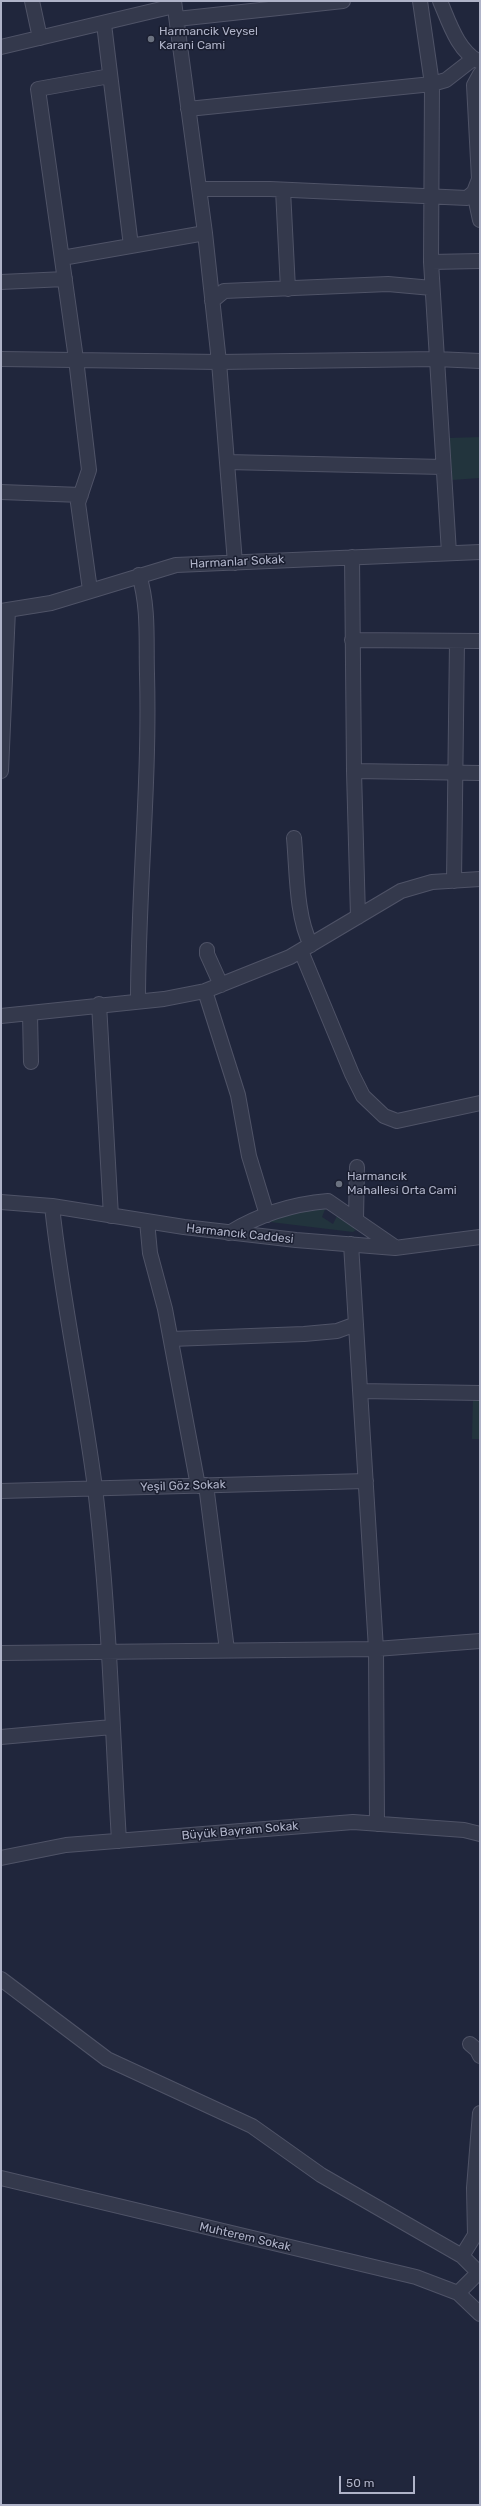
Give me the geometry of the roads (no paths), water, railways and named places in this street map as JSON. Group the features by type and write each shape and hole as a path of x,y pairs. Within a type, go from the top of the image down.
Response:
{"street":[{"path":"32,1 40,38"},
{"path":"1,47 175,9 343,1"},
{"path":"420,1 432,84 432,187 430,197 431,262 449,553"},
{"path":"188,109 432,84 446,80 477,61 454,35 440,1"},
{"path":"175,9 205,233 219,362 235,563"},
{"path":"104,24 131,246"},
{"path":"199,189 283,190 466,198 474,192 479,179 474,85 480,74"},
{"path":"90,590 78,503 89,470 76,359 38,89 110,76"},
{"path":"283,190 288,289"},
{"path":"474,192 480,220"},
{"path":"62,258 205,233"},
{"path":"431,262 480,261"},
{"path":"1,282 65,279"},
{"path":"212,301 224,291 388,284 432,288"},
{"path":"1,359 219,362 436,359 480,361"},
{"path":"227,462 443,467"},
{"path":"1,492 81,495"},
{"name":"Harmanlar Sokak","path":"5,610 51,603 139,575 176,566 480,552"},
{"path":"352,557 354,771 358,917"},
{"path":"138,1001 138,933 148,696 145,596 139,575"},
{"path":"1,771 5,610"},
{"path":"352,640 480,641"},
{"path":"454,881 454,773 457,641"},
{"path":"354,771 480,773"},
{"path":"294,838 302,918 306,935 306,948 352,1074 363,1096 384,1116 397,1121 480,1103"},
{"path":"1,1016 30,1014 99,1004 164,999 205,991 306,948 401,891 432,882 480,879"},
{"path":"207,950 207,954 221,985"},
{"path":"205,991 238,1095 249,1156 267,1215"},
{"path":"99,1004 111,1216"},
{"path":"30,1014 31,1062"},
{"path":"356,1219 357,1167"},
{"path":"229,1233 249,1221 299,1204 328,1201 356,1219 395,1248"},
{"name":"Harmancık Caddesi","path":"1,1202 52,1206 229,1233 395,1248 480,1237"},
{"path":"52,1206 59,1270 95,1489 108,1651 118,1841"},
{"path":"146,1221 150,1253 171,1338 202,1486 227,1650"},
{"path":"351,1244 376,1649 377,1824"},
{"path":"171,1338 310,1334 337,1331 356,1324"},
{"path":"360,1391 480,1393"},
{"name":"Yeşil Göz Sokak","path":"1,1491 366,1481"},
{"path":"1,1653 376,1649 480,1641"},
{"path":"1,1737 112,1727"},
{"name":"Büyük Bayram Sokak","path":"1,1858 66,1845 353,1822 464,1830 480,1834"},
{"path":"1,1979 107,2059 252,2126 321,2175 462,2256 479,2272 458,2292"},
{"path":"470,2044 477,2050 480,2056"},
{"path":"462,2256 474,2235 474,2188 480,2113"},
{"name":"Muhterem Sokak","path":"1,2178 416,2276 458,2292 480,2314"}],"place":[{"name":"Harmancik Veysel Karani Cami","path":"151,39"},
{"name":"Harmancık Mahallesi Orta Cami","path":"339,1184"}]}
